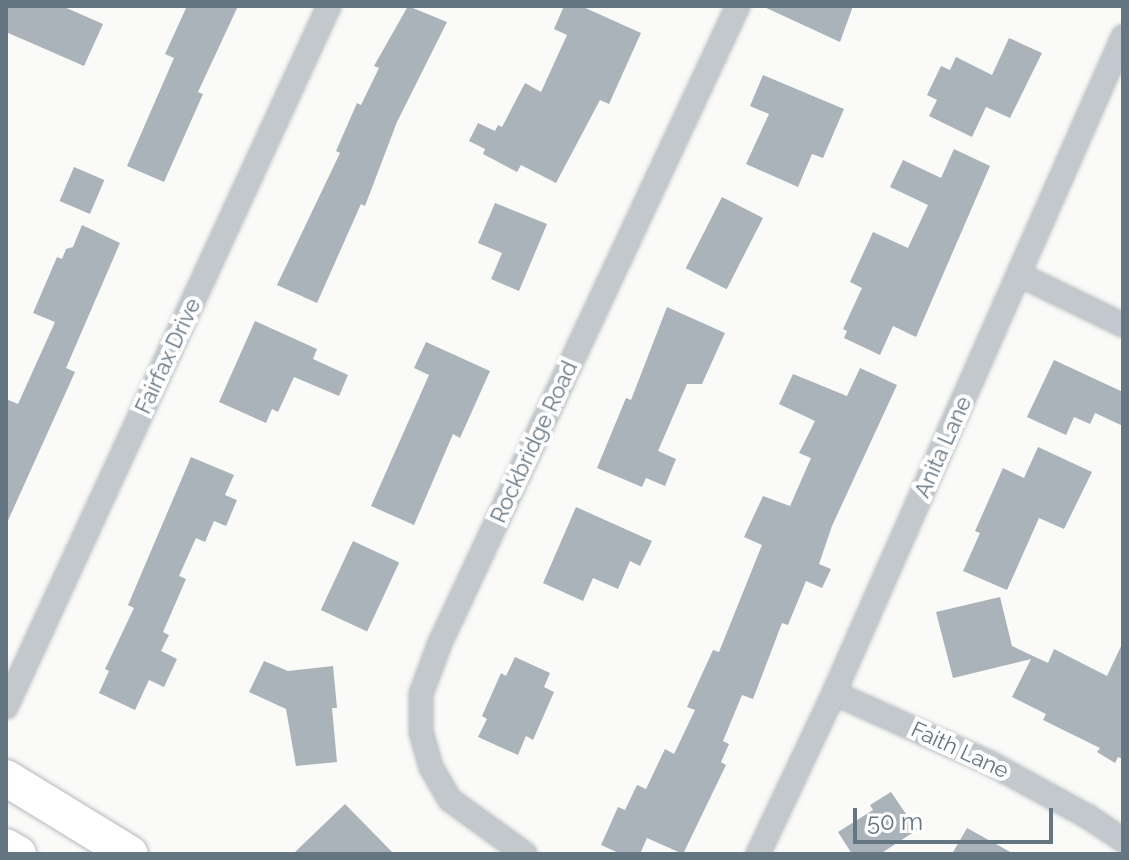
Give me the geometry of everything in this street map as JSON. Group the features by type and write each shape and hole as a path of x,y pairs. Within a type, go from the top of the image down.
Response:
{"highway":[{"path":"6,778 130,854"},
{"path":"6,847 18,854"}],"street":[{"name":"Fairfax Drive","path":"6,707 329,6"},
{"name":"Rockbridge Road","path":"525,854 450,800 431,767 421,731 421,694 440,643 738,6"},
{"name":"Anita Lane","path":"758,854 834,693 1123,37"},
{"path":"1020,275 1123,325"},
{"name":"Faith Lane","path":"834,693 990,763 1087,816 1123,840"}],"building":[{"path":"6,6 62,6 103,24 84,66 6,32"},
{"path":"187,6 238,6 198,92 203,94 164,182 127,166 174,58 165,54"},
{"path":"408,6 447,22 397,122 365,206 361,204 317,303 277,285 340,153 336,151 357,103 361,105 379,68 374,66"},
{"path":"564,6 581,6 641,33 609,104 600,100 556,183 521,165 517,172 483,154 485,149 469,141 478,123 495,131 498,125 502,127 525,83 541,92 567,35 554,29"},
{"path":"762,6 853,6 840,42"},
{"path":"1009,38 1042,53 1010,118 986,107 972,137 929,116 937,100 927,95 941,66 950,70 956,57 992,75"},
{"path":"763,75 844,109 823,158 812,154 798,187 746,164 769,114 750,106"},
{"path":"954,149 990,166 916,337 893,326 880,355 844,338 847,331 843,329 862,288 850,282 873,232 908,248 928,205 890,187 903,160 941,178"},
{"path":"74,167 104,180 90,214 60,201"},
{"path":"722,197 763,218 727,289 686,268"},
{"path":"495,203 547,224 519,291 491,279 502,253 478,243"},
{"path":"82,225 120,243 66,368 75,372 6,525 6,399 18,404 55,322 33,313 57,257 62,259 66,249 73,247"},
{"path":"667,307 725,333 702,384 687,384 658,451 676,459 665,486 646,478 642,487 597,468 626,398 631,400"},
{"path":"255,321 317,349 313,359 348,375 339,396 294,377 278,412 272,409 266,423 219,402"},
{"path":"426,342 490,371 460,438 453,434 414,525 371,506 429,375 414,368"},
{"path":"1054,360 1123,392 1123,426 1095,413 1090,424 1074,417 1066,435 1027,417"},
{"path":"860,368 897,385 832,526 819,564 831,569 822,588 806,581 788,625 782,623 753,699 742,695 723,741 729,744 721,762 726,765 683,854 647,838 640,854 621,854 601,845 618,807 625,810 637,785 646,789 665,749 674,754 695,710 687,707 713,650 719,652 762,545 744,537 763,496 790,506 811,458 799,453 815,421 779,404 793,374 847,396"},
{"path":"1038,447 1092,472 1064,529 1039,518 1007,590 963,571 980,533 975,531 1003,468 1024,478"},
{"path":"191,457 234,475 225,495 237,500 226,526 214,521 205,542 196,538 179,576 186,579 163,632 169,635 161,651 177,659 164,687 149,680 135,710 99,693 109,671 105,669 134,608 128,605"},
{"path":"576,507 652,541 640,566 630,561 618,589 593,578 583,601 543,583"},
{"path":"353,541 399,563 367,631 321,610"},
{"path":"1000,597 1012,646 1048,663 1054,649 1107,676 1123,642 1123,759 1118,757 1115,763 1097,752 1100,748 1043,720 1046,714 1012,697 1031,659 953,678 936,612"},
{"path":"515,657 550,673 544,687 554,692 533,740 526,736 518,755 478,737 487,719 482,716 501,673 506,676"},
{"path":"264,661 288,671 333,666 337,708 332,708 337,762 296,766 286,709 249,692"},
{"path":"891,792 917,830 880,854 852,854 838,832 873,810 870,805"},
{"path":"345,804 394,854 293,854"},
{"path":"967,828 1014,854 952,854"}]}
